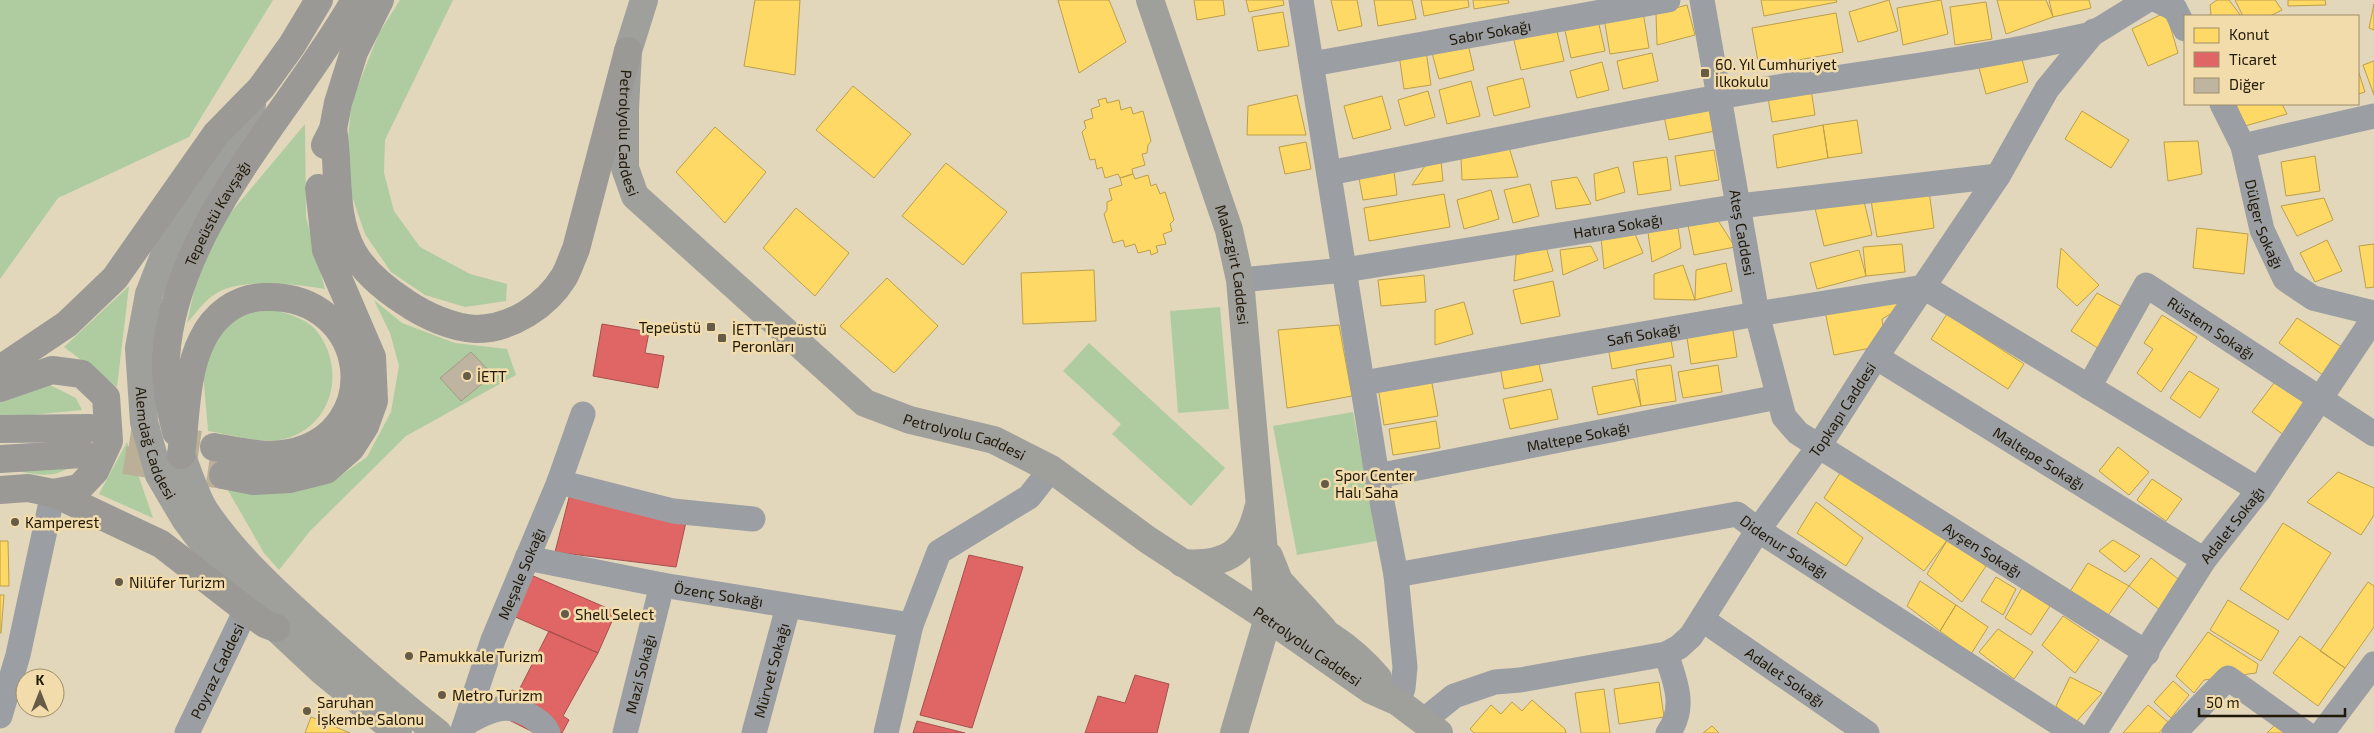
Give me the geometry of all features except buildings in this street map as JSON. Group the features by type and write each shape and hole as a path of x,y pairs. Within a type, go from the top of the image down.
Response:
{"highway":[{"path":"292,45 305,0"},
{"path":"0,369 67,324 115,278 216,134 261,88 292,45 319,0"},
{"name":"Tepeüstü Kavşağı","path":"181,456 171,411 166,358 172,316 190,262 216,211 310,72 355,0"},
{"path":"223,475 253,480 290,479 326,470 351,448 365,426 374,401 372,357 326,250 319,167 325,143 333,129 338,103 354,52 380,0"},
{"path":"333,129 336,149 338,204 345,234 354,253 367,272 393,294 421,313 475,329 502,325 526,315 548,297 564,277 576,249 628,51"},
{"path":"181,456 192,368 202,340 226,308 254,297 275,296 301,301 326,314 342,332 354,358 355,388 344,416 329,437 310,447 288,454 256,454 214,447"},
{"path":"0,388 52,370 82,374 106,397 110,441 95,471 79,488 53,493"},
{"path":"0,429 90,428"},
{"path":"0,459 83,454"},
{"path":"0,490 28,488 53,493 161,544 265,624 276,628"}],"main road":[{"name":"Petrolyolu Caddesi","path":"644,0 628,51 624,168 635,196 865,403 910,420 994,440 1051,470 1182,563 1268,618 1321,643 1371,690 1398,702 1431,727"},
{"name":"Malazgirt Caddesi","path":"1150,0 1229,230 1240,280 1268,618 1234,733"},
{"name":"Alemdağ Caddesi","path":"261,88 190,205 167,248 149,294 139,348 144,422 159,475 203,545 227,575 276,628 323,672 398,733"},
{"name":"Alemdağ Caddesi","path":"181,456 204,510 247,563 272,590 396,700 438,733"},
{"path":"1182,563 1208,563 1223,560 1236,552 1244,544 1251,531 1259,504"},
{"name":"Malazgirt Caddesi","path":"1263,540 1279,581 1321,643"},
{"path":"1256,657 1272,651 1321,643"}],"street":[{"path":"1301,0 1377,476 1396,575 1405,667 1403,688 1398,702"},
{"name":"Sabır Sokağı","path":"1312,64 1668,0"},
{"name":"Ateş Caddesi","path":"1702,0 1757,314 1778,397 1784,417 1789,425 1819,446"},
{"path":"2092,34 2116,0"},
{"path":"1329,173 1719,96 1925,63 2024,50 2092,34 2147,0"},
{"path":"2158,0 2175,9 2184,27"},
{"name":"Topkapı Caddesi","path":"1666,654 1679,647 1703,620 1758,530 1819,446 1876,357 1998,176 2047,89 2092,34"},
{"name":"Dülger Sokağı","path":"2222,105 2243,146 2262,230 2285,279 2313,298 2374,312"},
{"path":"2243,146 2374,116"},
{"name":"Hatıra Sokağı","path":"1240,280 1345,270 1739,206 1998,176"},
{"name":"Rüstem Sokağı","path":"2089,387 2146,285 2374,434"},
{"path":"1924,287 2259,490"},
{"name":"Safi Sokağı","path":"1363,383 1757,314 1924,287"},
{"name":"Adalet Sokağı","path":"2094,733 2147,653 2204,560 2259,490 2374,318"},
{"name":"Maltepe Sokağı","path":"1876,357 2204,560"},
{"name":"Maltepe Sokağı","path":"1377,476 1778,397"},
{"name":"Meşale Sokağı","path":"464,728 493,640 559,482 583,414"},
{"name":"Ayşen Sokağı","path":"1819,446 2147,653"},
{"path":"886,733 911,625 939,552 1029,497 1051,470"},
{"path":"559,482 673,511 753,519"},
{"path":"0,716 9,656 53,493"},
{"name":"Didenur Sokağı","path":"1396,575 1737,514 1758,530 2074,733"},
{"name":"Özenç Sokağı","path":"527,558 662,585 788,607 911,625"},
{"name":"Mazi Sokağı","path":"625,733 662,585"},
{"name":"Mürvet Sokağı","path":"754,733 788,607"},
{"name":"Poyraz Caddesi","path":"187,733 246,610"},
{"name":"Adalet Sokağı","path":"1703,620 1867,733"},
{"path":"1431,727 1454,696 1470,688 1495,682 1520,680 1666,654 1678,694 1677,715 1668,733"},
{"path":"2322,733 2374,664"},
{"path":"2174,733 2228,678 2305,733"},
{"path":"464,728 488,710 506,708 523,710 545,727 548,733"}],"green space":[{"path":"0,0 273,0 189,137 58,198 0,279"},
{"path":"400,0 453,0 385,140 384,173 394,211 420,247 470,274 507,284 506,301 465,307 425,295 391,272 365,234 344,173 352,101 379,33"},
{"path":"305,124 306,217 325,289 266,283 235,286 222,290 211,297 187,323 199,268 228,216"},
{"path":"129,286 117,387 64,347"},
{"path":"374,300 402,323 455,343 507,349 516,375 406,436 310,531 279,570 264,553 226,487 333,481 367,457 391,412 399,366 390,333"},
{"path":"1220,307 1229,409 1178,413 1170,311"},
{"path":"274,310 296,317 311,325 324,343 330,358 332,374 331,390 326,405 318,418 306,429 291,437 261,440 208,431 203,373 218,334 234,320 253,312"},
{"path":"1089,343 1225,468 1191,506 1112,434 1121,424 1063,371"},
{"path":"48,384 76,398 82,410 0,418 0,398"},
{"name":"Spor Center Halı Saha","path":"1353,412 1377,541 1297,555 1273,426"},
{"path":"127,442 153,518 99,494"},
{"path":"79,461 61,472 44,475 6,469"}],"tunnel":[{"path":"89,428 214,447"},
{"path":"83,454 223,475"}],"place":[{"name":"60. Yıl Cumhuriyet İlkokulu","path":"1705,73"},
{"name":"Tepeüstü","path":"711,327"},
{"name":"İETT Tepeüstü Peronları","path":"722,338"},
{"name":"İETT","path":"467,376"},
{"name":"Spor Center Halı Saha","path":"1325,484"},
{"name":"Kamperest","path":"15,522"},
{"name":"Nilüfer Turizm","path":"119,582"},
{"name":"Shell Select","path":"565,614"},
{"name":"Pamukkale Turizm","path":"409,656"},
{"name":"Metro Turizm","path":"442,695"},
{"name":"Saruhan İşkembe Salonu","path":"307,711"}]}
